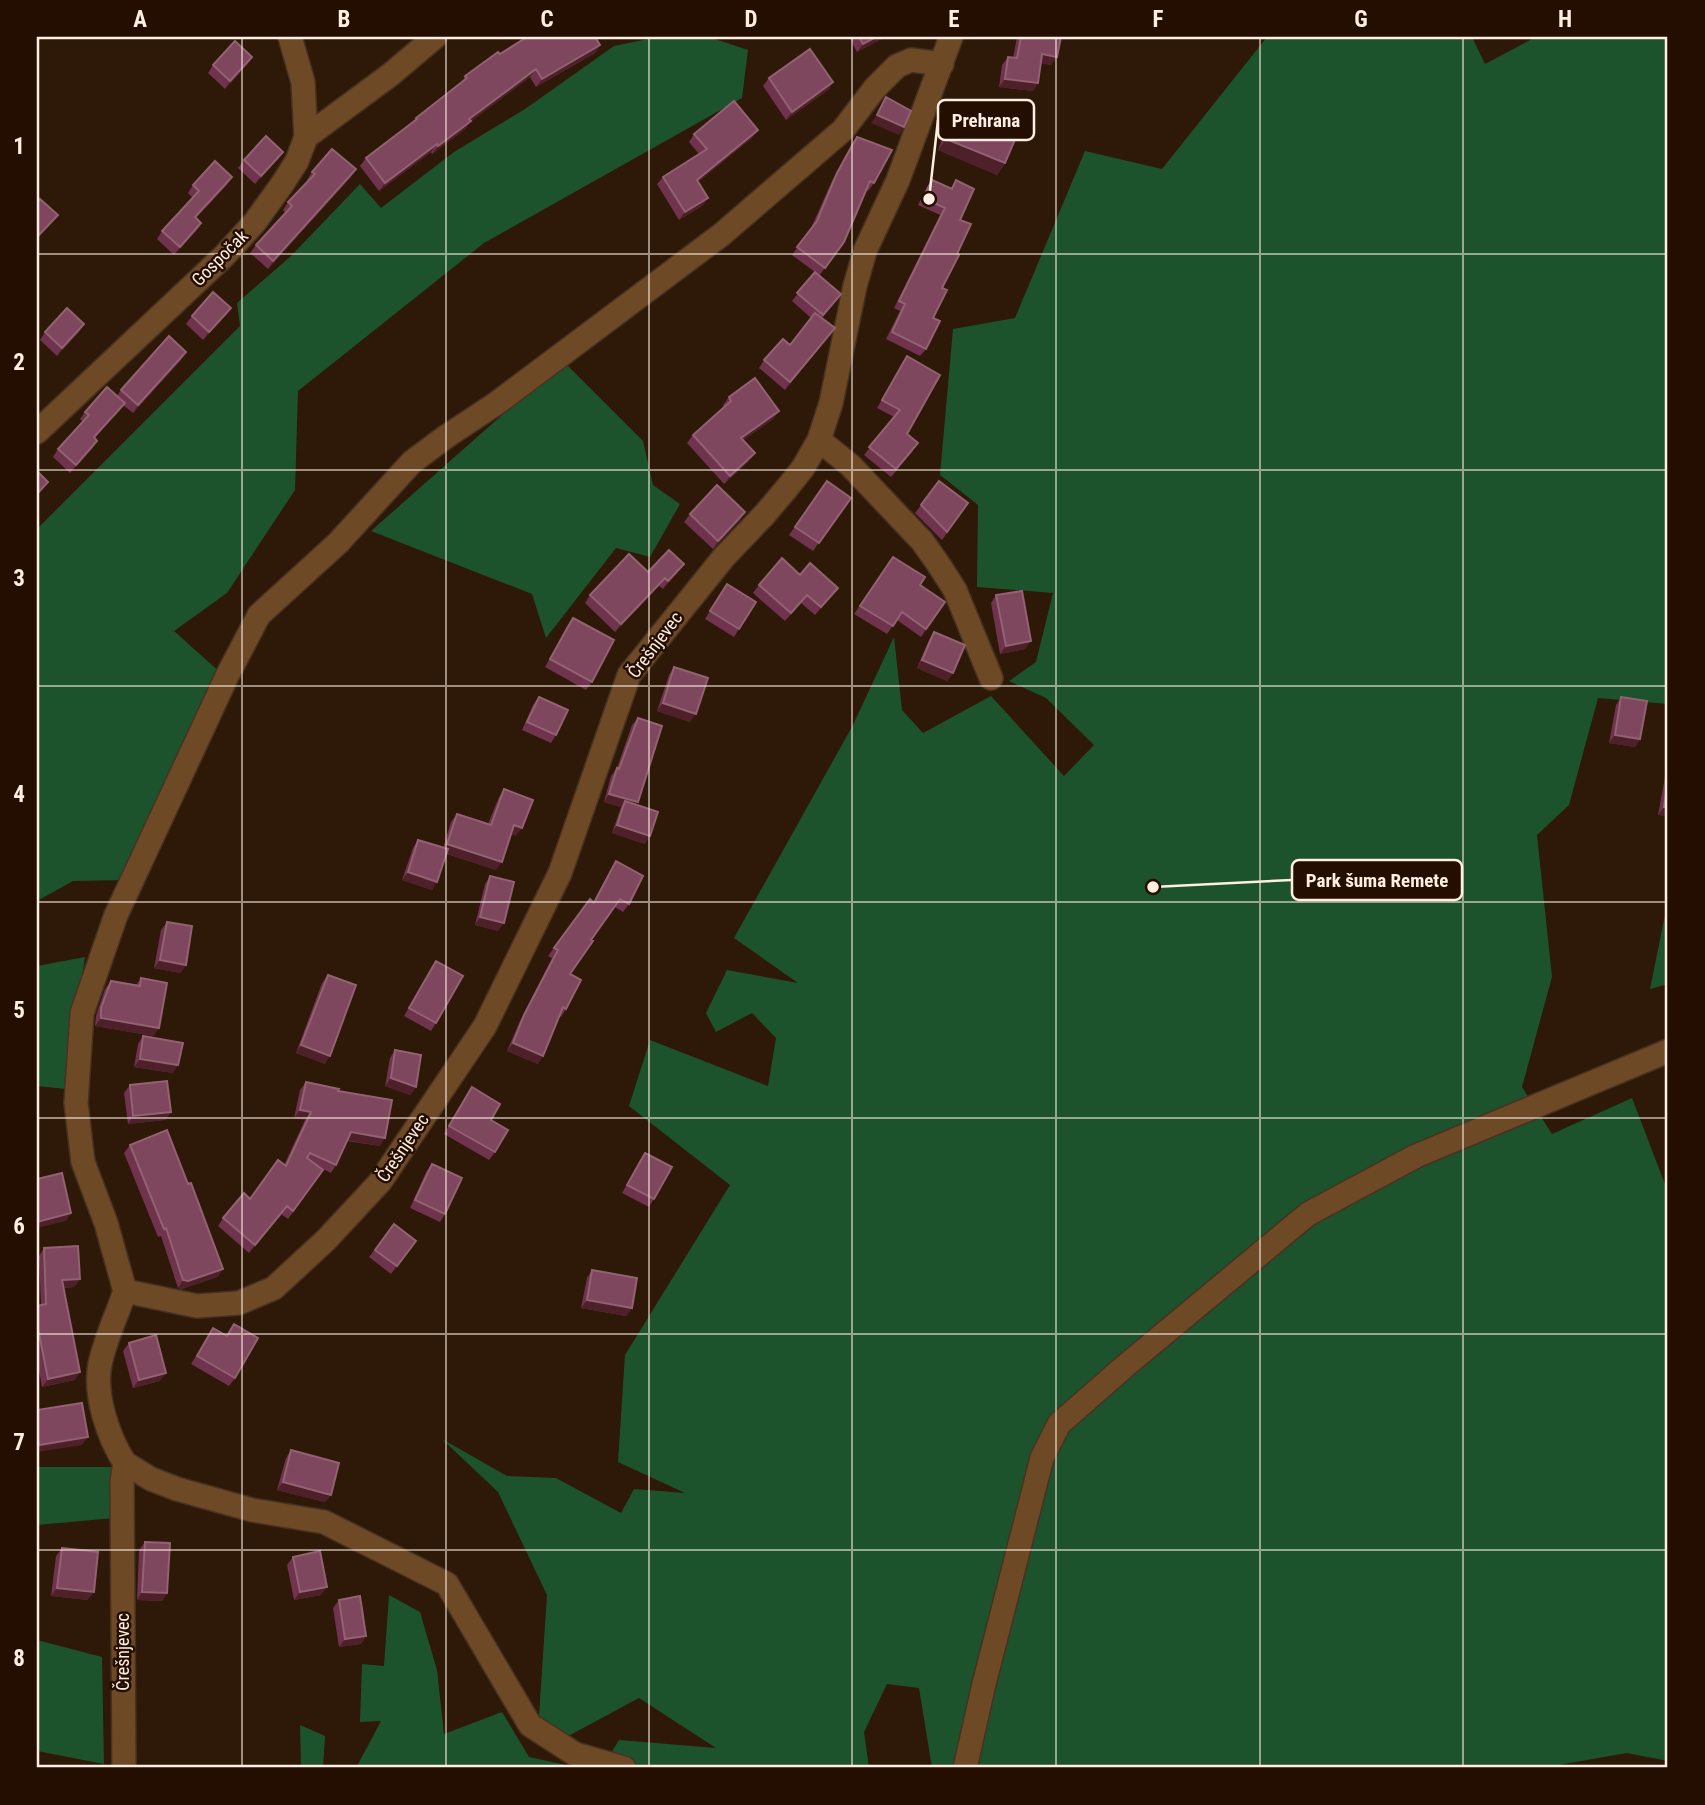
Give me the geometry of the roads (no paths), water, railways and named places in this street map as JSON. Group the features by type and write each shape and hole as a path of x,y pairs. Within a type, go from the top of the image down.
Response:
{"street":[{"name":"Gospočak","path":"37,432 232,248 283,183 297,161 306,136 303,82 290,37"},
{"path":"306,136 390,75 435,37"},
{"name":"Črešnjevec","path":"124,1768 122,1482 125,1463 115,1447 100,1395 100,1365 125,1292 197,1306 239,1303 274,1288 327,1240 380,1182 485,1026 560,873 629,675 724,556 787,488 803,468 819,440 831,403 855,286 865,251 898,180 951,37"},
{"path":"125,1292 106,1223 83,1162 76,1103 82,1013 116,915 227,676 260,615 338,543 412,463 497,403 721,235 844,130 875,88 897,66 911,60 942,64"},
{"path":"819,440 850,465 928,549 955,590 991,678"},
{"path":"965,1768 1042,1458 1059,1424 1308,1214 1416,1156 1668,1051"},
{"path":"125,1463 151,1479 177,1489 252,1510 324,1522 447,1584 530,1725 575,1754 624,1768"}],"place":[{"name":"Prehrana","path":"929,199"},
{"name":"Park šuma Remete","path":"1153,887"}]}
